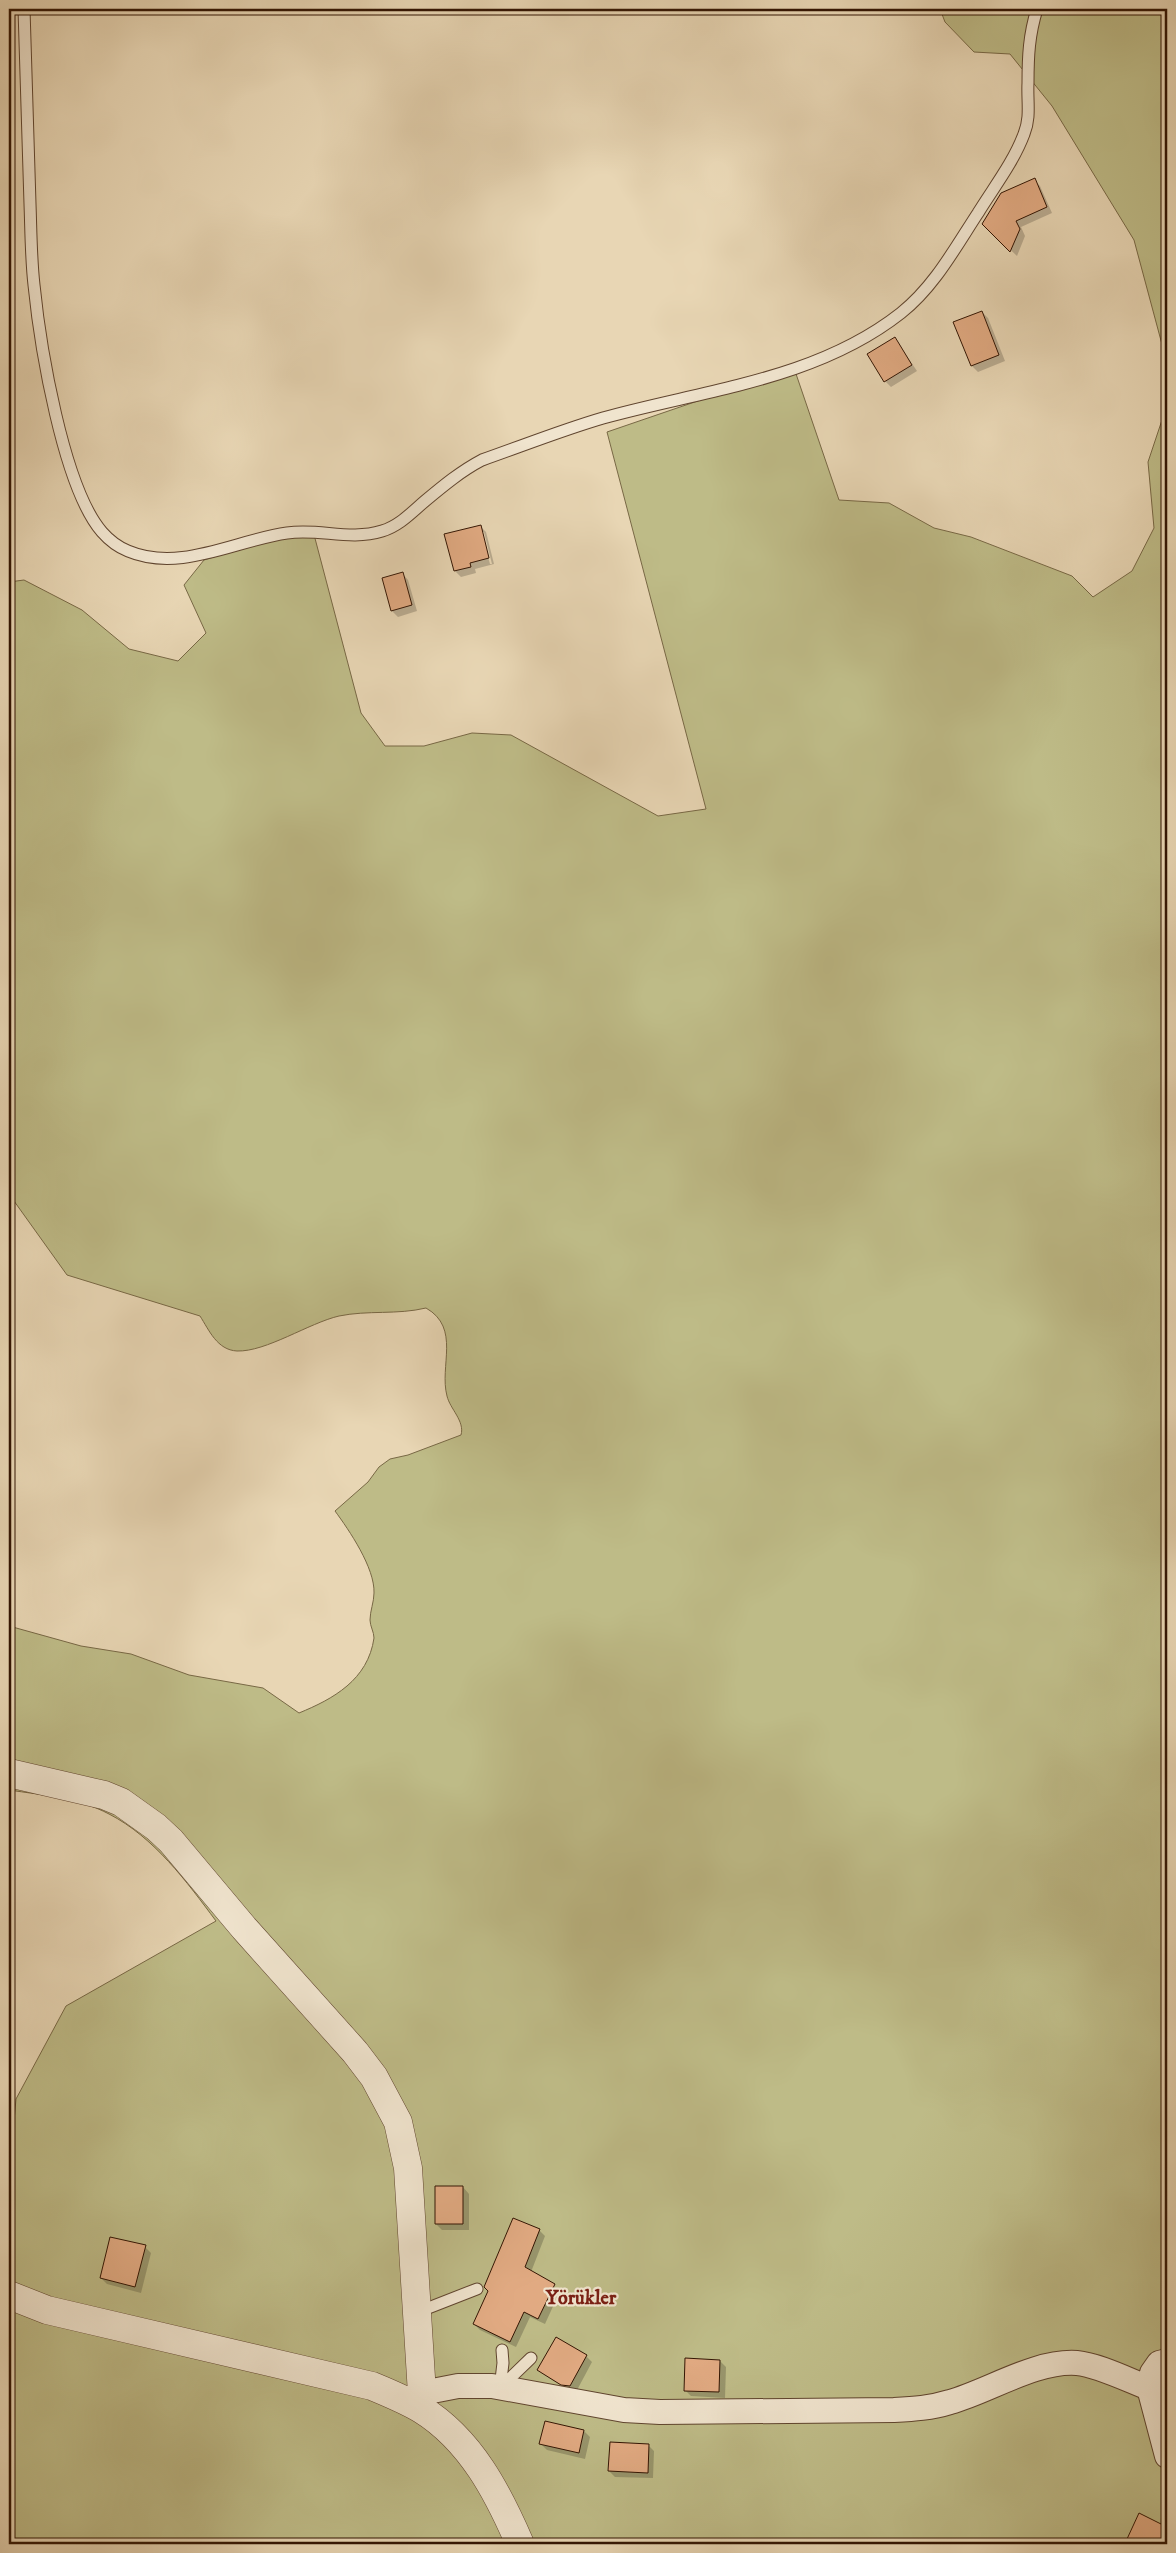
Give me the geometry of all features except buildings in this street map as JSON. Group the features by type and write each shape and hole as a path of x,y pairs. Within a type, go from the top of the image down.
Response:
{"street":[{"path":"9,1773 104,1795 121,1802 151,1822 171,1841 244,1928 356,2052 388,2101 398,2122 404,2145 408,2168 422,2401"},
{"path":"9,2295 47,2310 372,2386 422,2401 475,2458 508,2517 520,2544"},
{"path":"1167,2361 1159,2363 1152,2373 1149,2388 1162,2416 1167,2456"},
{"path":"422,2401 458,2386 500,2388 624,2410 894,2410 925,2408 951,2402 1040,2369 1062,2363 1079,2363 1149,2388"}],"lane":[{"path":"24,9 34,285 49,383 73,478 90,513 101,531 112,542 129,551 148,557 168,558 200,554 287,533 309,532 355,536 382,532 398,524 465,468 482,460 601,419 740,386 844,349 877,331 902,312 926,289 945,265 1012,162 1025,132 1030,110 1028,40 1037,9"},
{"path":"418,2312 478,2289"},
{"path":"500,2388 503,2363 502,2350"},
{"path":"500,2388 531,2358"}],"shaded area":[{"path":"940,9 1167,9 1167,363 1134,240 1052,106 1010,54 974,52 945,22"},
{"path":"794,368 839,500 889,503 934,528 971,537 1072,576 1093,597 1132,571 1154,528 1148,462 1167,405 1167,2544 9,2544 9,2275 13,2276 10,2165 16,2099 66,2006 216,1921 168,1861 141,1835 125,1824 109,1814 85,1804 9,1790 9,1626 81,1646 131,1654 189,1675 263,1688 299,1713 336,1694 357,1676 365,1665 374,1638 370,1620 374,1593 370,1572 360,1550 335,1511 368,1482 379,1467 390,1459 408,1455 461,1435 462,1430 447,1396 445,1372 447,1348 443,1326 437,1316 426,1308 339,1316 261,1347 248,1350 230,1350 214,1338 200,1316 67,1275 9,1194 9,582 24,580 82,610 129,649 178,661 206,633 184,585 204,560 312,527 361,713 385,746 424,746 472,733 511,735 658,816 706,809 607,432"}],"district":[{"name":"Yörükler","path":"581,2298"}]}
